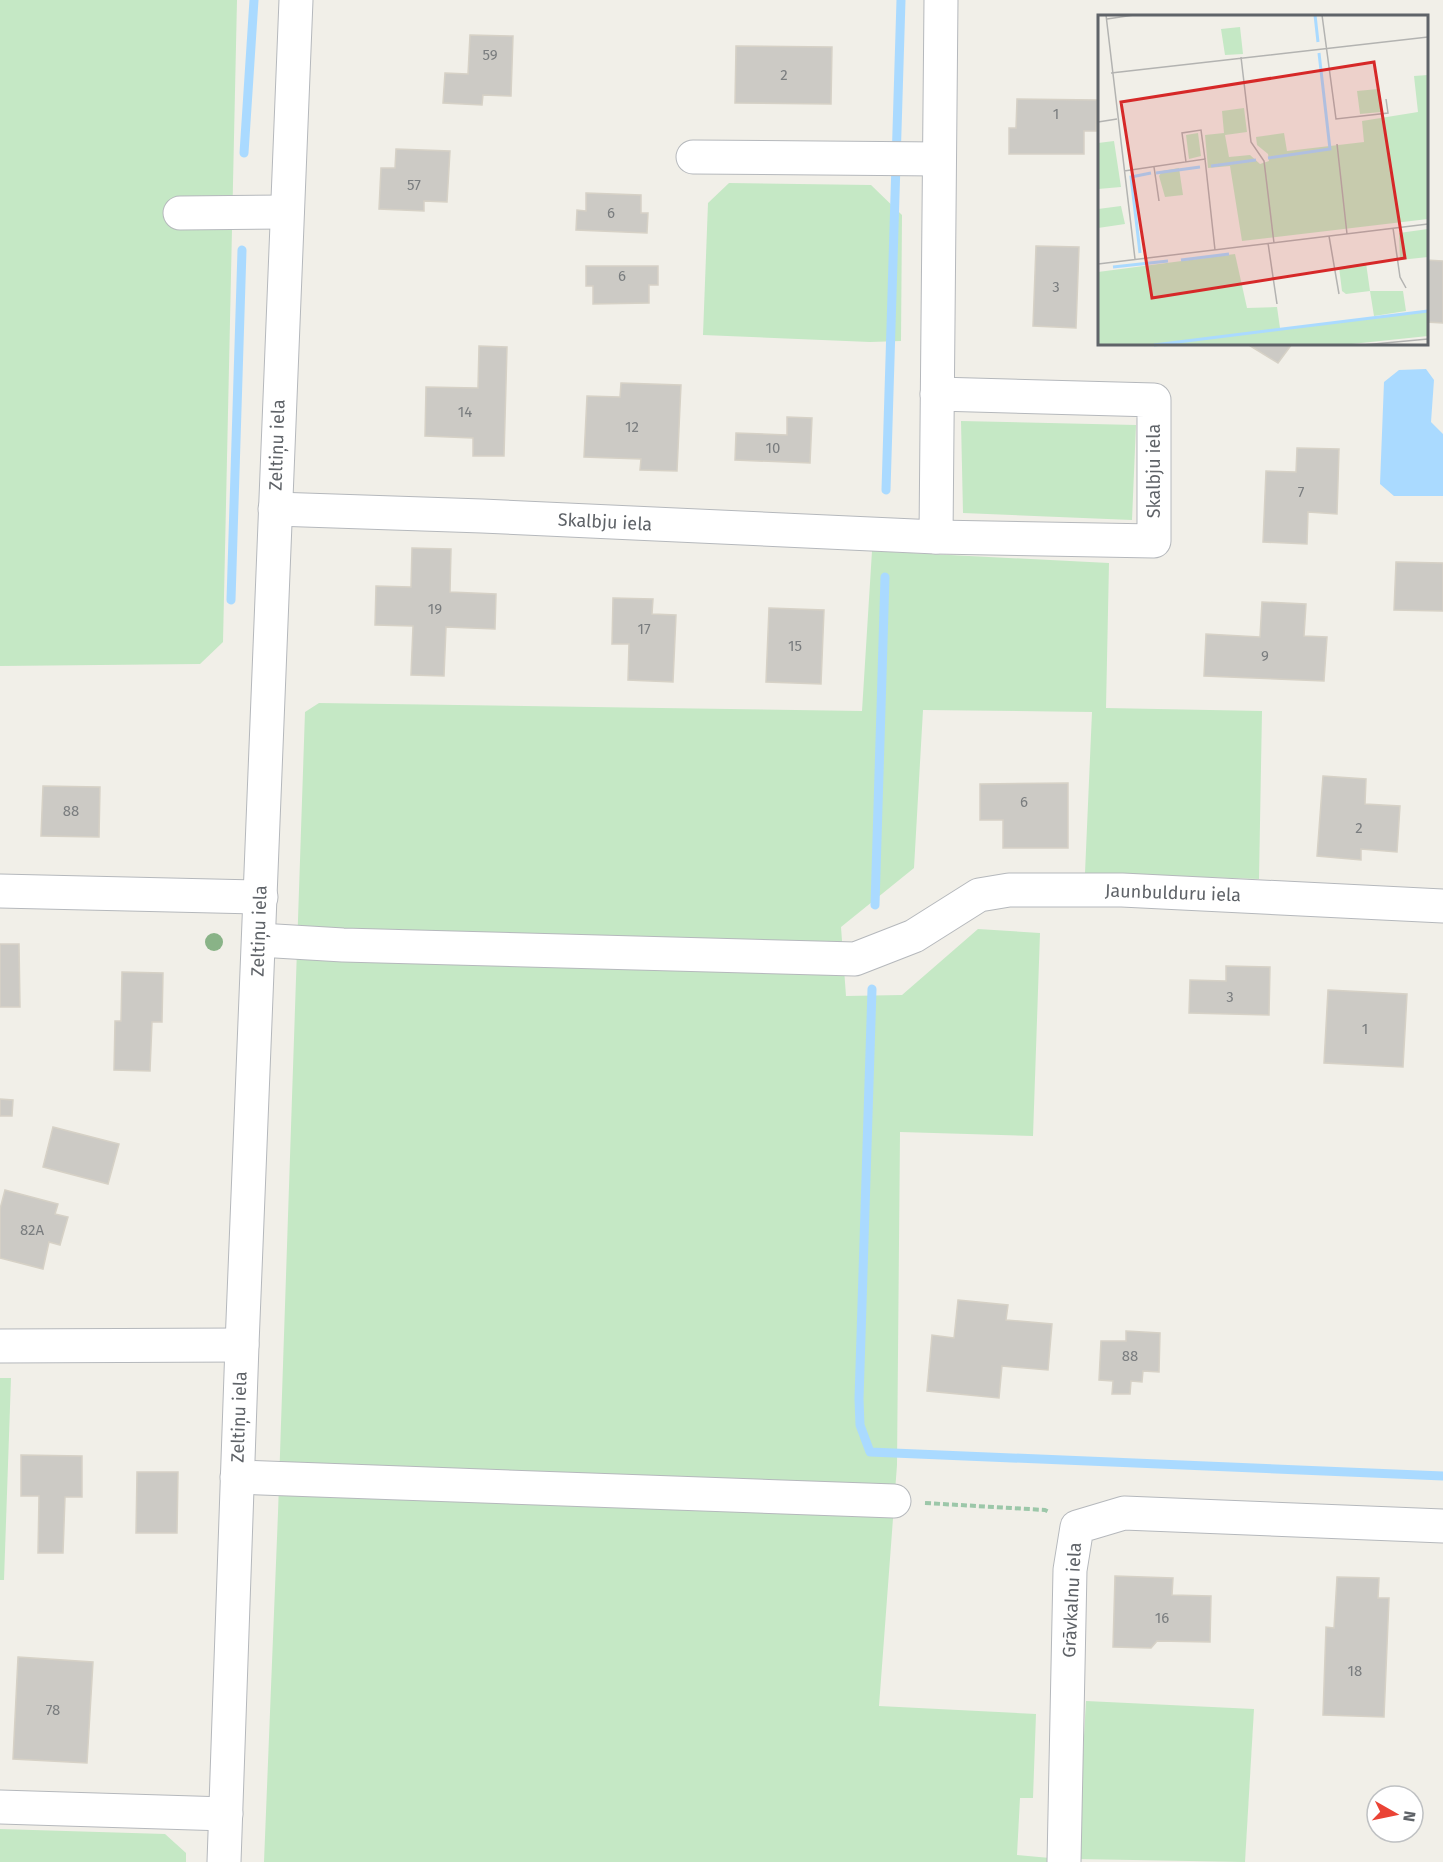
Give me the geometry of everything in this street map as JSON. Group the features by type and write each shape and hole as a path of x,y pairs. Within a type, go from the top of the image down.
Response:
{"street":[{"name":"Zeltiņu iela","path":"224,1862 242,1345 296,0"},
{"path":"936,537 941,0"},
{"path":"693,156 939,159"},
{"path":"180,213 287,212"},
{"name":"Skalbju iela","path":"275,509 936,537 1154,541 1154,400 937,394"},
{"name":"Jaunbulduru iela","path":"259,940 343,945 855,959 914,936 979,895 1009,890 1122,890 1443,906"},
{"path":"0,891 261,897"},
{"path":"0,1346 242,1345"},
{"path":"237,1477 894,1501"},
{"name":"Grāvkalnu iela","path":"1064,1862 1070,1570 1077,1527 1124,1514 1443,1526"},
{"path":"0,1807 226,1814"}],"path":[{"path":"894,1501 1045,1510 1077,1527"}],"green space":[{"path":"0,0 237,0 223,642 200,664 0,666"},
{"path":"729,183 871,185 902,215 901,341 870,342 703,335 708,203"},
{"path":"961,421 1136,425 1132,520 963,513"},
{"path":"872,551 1109,563 1106,708 1262,711 1259,879 1085,873 1092,712 923,710 914,868 841,927 846,996 902,995 978,929 1040,933 1033,1136 900,1132 897,1465 879,1706 1036,1714 1033,1798 1020,1798 1017,1855 1050,1858 1050,1862 264,1862 305,712 319,703 862,711"},
{"path":"0,1378 11,1378 4,1580 0,1580"},
{"path":"1086,1701 1254,1709 1245,1862 1077,1859"},
{"path":"0,1829 165,1834 186,1853 186,1862 0,1862"}],"water":[{"path":"1426,369 1434,380 1431,422 1443,434 1443,496 1394,496 1380,484 1384,382 1399,370"}],"building":[{"path":"470,35 513,36 511,96 483,95 482,105 443,103 445,73 468,74"},
{"path":"736,46 832,47 831,104 735,103"},
{"path":"1017,99 1097,100 1096,131 1084,131 1084,154 1009,154 1009,128 1016,128"},
{"path":"396,149 450,151 447,202 424,201 424,211 379,209 381,168 395,168"},
{"path":"586,193 641,195 641,213 648,213 647,233 576,230 577,210 586,211"},
{"path":"1036,246 1079,247 1076,328 1033,326"},
{"path":"1428,260 1443,261 1443,323 1428,322"},
{"path":"586,266 658,266 658,285 649,285 649,303 593,304 593,286 586,286"},
{"path":"1249,345 1291,345 1278,363"},
{"path":"479,346 507,347 504,456 473,456 473,438 425,436 426,387 478,388"},
{"path":"621,383 681,385 677,471 640,470 641,459 584,457 587,396 620,397"},
{"path":"787,417 812,418 810,463 735,460 736,433 787,435"},
{"path":"1297,448 1339,449 1337,514 1308,512 1307,544 1263,542 1266,471 1296,472"},
{"path":"412,548 451,549 450,592 496,594 495,629 446,627 444,676 411,675 413,626 375,625 376,586 411,587"},
{"path":"1396,562 1443,563 1443,611 1394,610"},
{"path":"613,598 653,599 652,614 676,615 673,682 628,680 629,644 612,644"},
{"path":"1262,602 1306,604 1304,636 1327,637 1324,681 1204,676 1206,634 1260,637"},
{"path":"769,608 824,610 821,684 766,682"},
{"path":"1323,776 1366,779 1365,804 1400,806 1397,852 1361,849 1361,860 1317,856"},
{"path":"1068,783 1068,848 1003,848 1003,820 980,820 980,784"},
{"path":"43,786 100,787 99,837 41,836"},
{"path":"0,944 19,944 20,1007 0,1007"},
{"path":"1226,966 1270,967 1269,1015 1189,1013 1190,980 1226,981"},
{"path":"122,972 163,973 162,1022 152,1022 150,1071 114,1070 115,1021 121,1021"},
{"path":"1328,990 1407,994 1403,1067 1324,1063"},
{"path":"0,1099 13,1100 12,1116 0,1116"},
{"path":"53,1127 119,1144 108,1184 43,1167"},
{"path":"5,1190 58,1204 55,1214 68,1217 60,1245 49,1242 43,1269 0,1258 0,1209"},
{"path":"958,1300 1008,1305 1006,1320 1052,1324 1048,1370 1002,1366 999,1398 927,1391 932,1335 954,1338"},
{"path":"1126,1331 1160,1333 1159,1372 1143,1371 1142,1382 1131,1381 1130,1394 1112,1394 1113,1381 1099,1380 1101,1341 1126,1341"},
{"path":"21,1455 82,1456 82,1497 65,1497 63,1553 38,1553 39,1496 21,1496"},
{"path":"137,1472 178,1472 177,1533 136,1533"},
{"path":"1115,1576 1173,1578 1172,1595 1211,1596 1210,1642 1157,1641 1151,1648 1113,1647"},
{"path":"1337,1577 1379,1578 1378,1598 1389,1598 1384,1717 1323,1715 1326,1627 1334,1628"},
{"path":"18,1657 93,1662 87,1763 13,1759"}],"waterway":[{"path":"244,153 254,0"},
{"path":"886,490 901,0"},
{"path":"231,600 242,250"},
{"path":"875,905 885,577"},
{"path":"872,989 859,1399 860,1425 870,1452 1443,1476"}]}
